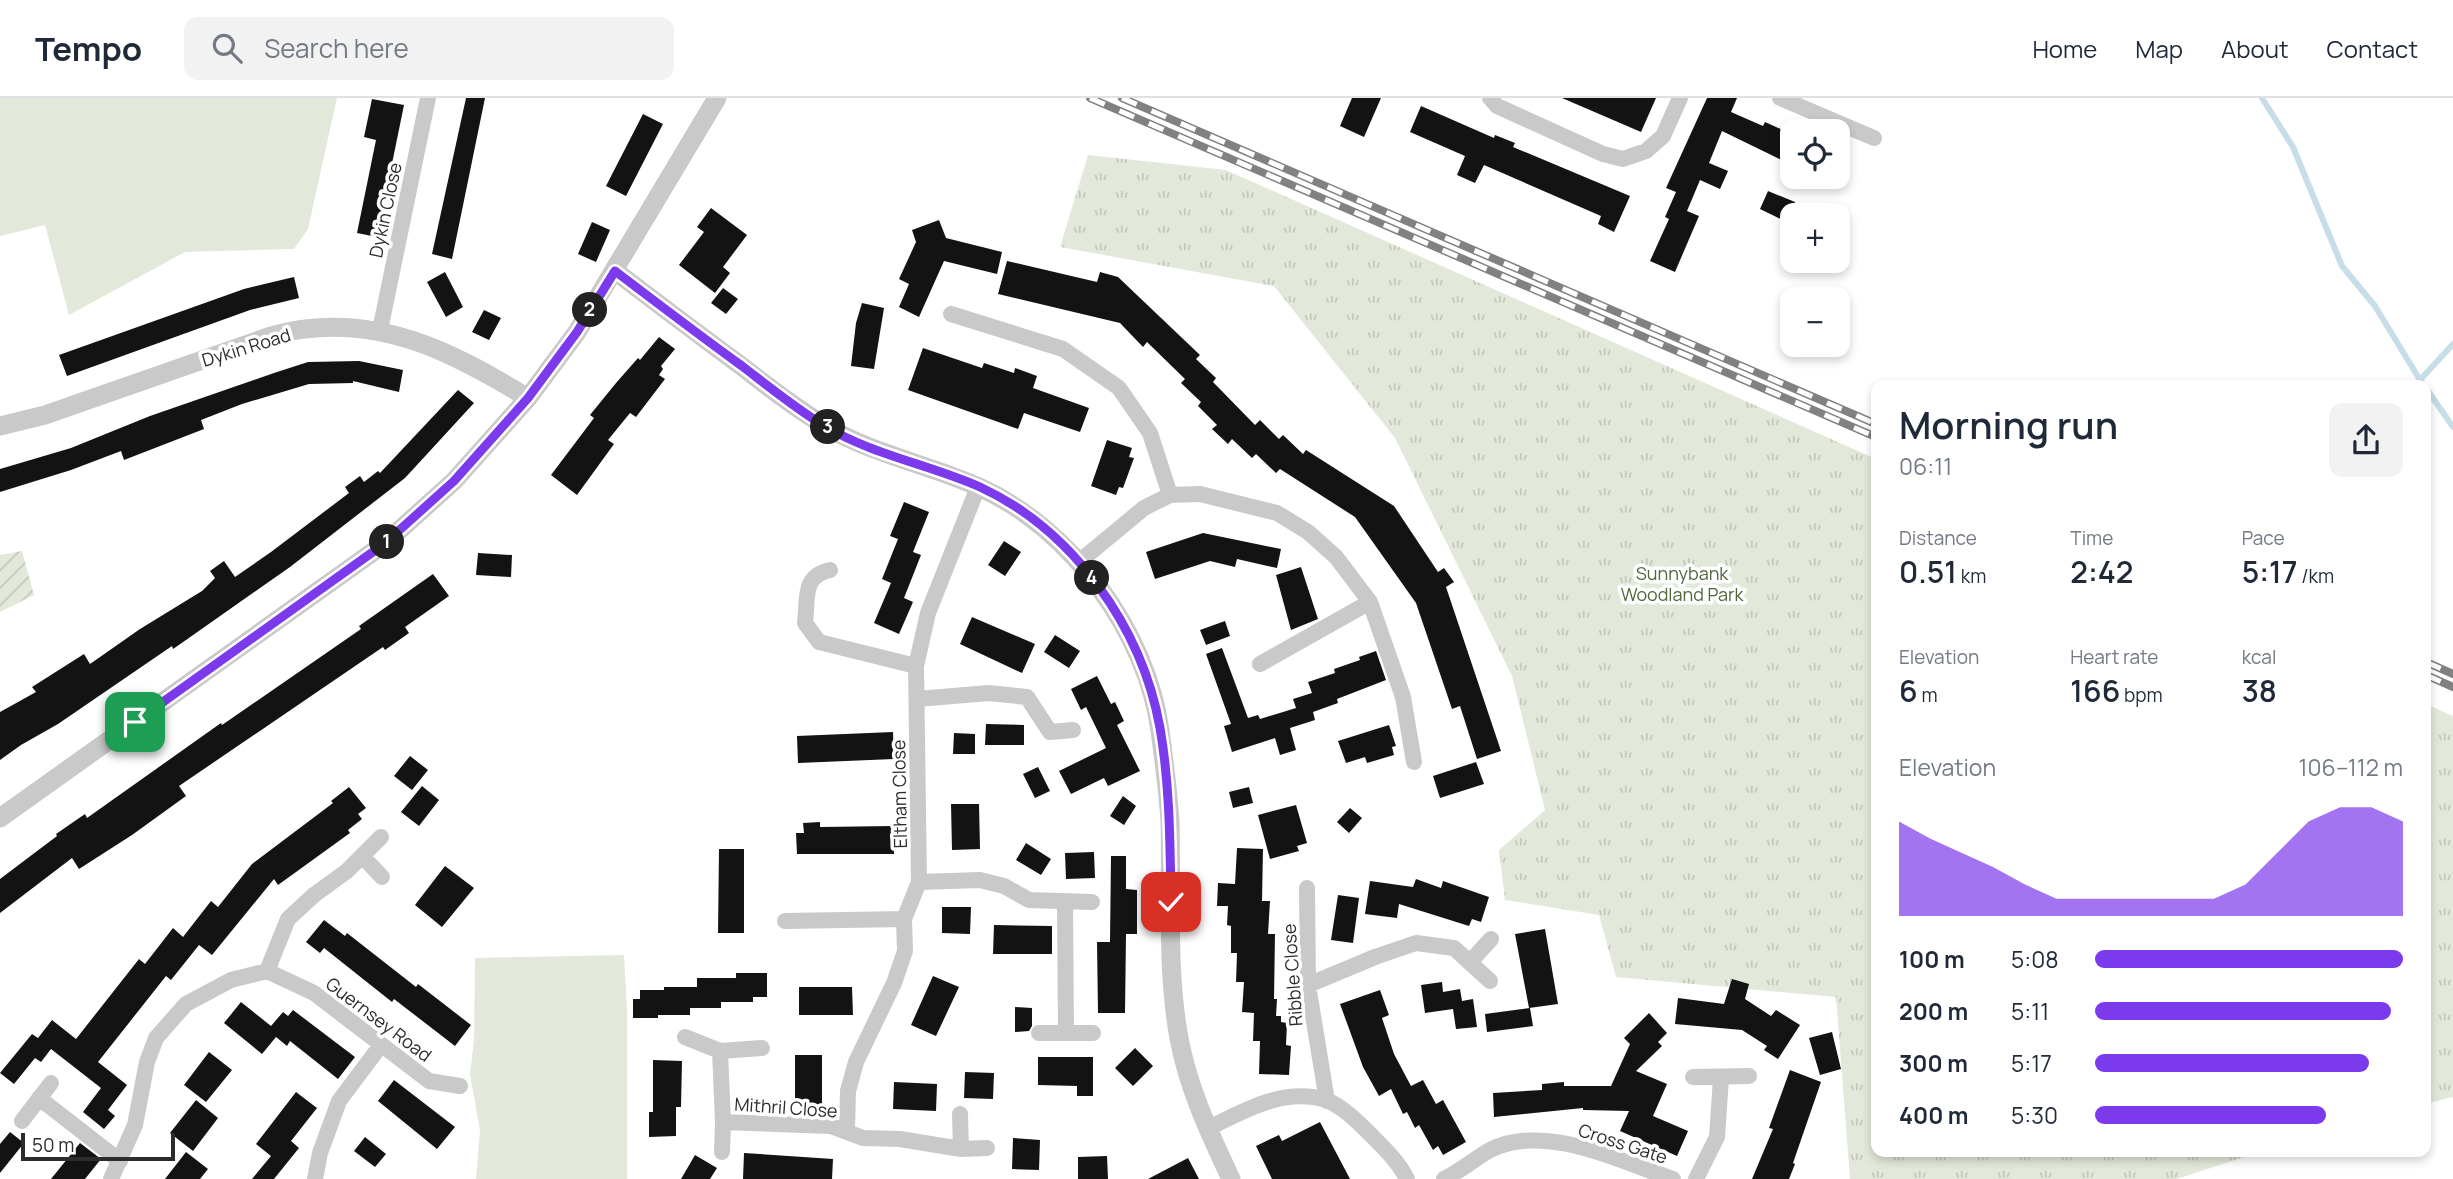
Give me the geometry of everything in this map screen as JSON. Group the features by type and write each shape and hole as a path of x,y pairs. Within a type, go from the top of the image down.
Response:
{"street":[{"name":"Dykin Close","path":"380,330 428,98"},
{"path":"0,818 384,544 454,481 528,398 577,332 717,98"},
{"path":"1490,98 1497,106 1603,154 1623,159 1646,151 1663,136 1680,98"},
{"path":"1780,98 1821,119"},
{"path":"1850,131 1874,138"},
{"path":"615,271 823,425 867,447 978,487 1011,503 1080,561 1105,596 1145,673 1160,727 1170,818 1172,985 1179,1039 1191,1084 1231,1179"},
{"path":"951,314 1063,349 1119,388 1150,433 1170,495"},
{"name":"Dykin Road","path":"0,426 45,415 268,337 305,329 380,330 429,345 473,364 528,398"},
{"name":"Eltham Close","path":"847,1131 848,1091 856,1062 898,972 905,951 904,919 919,881 916,666 928,613 978,487"},
{"path":"1080,561 1144,508 1170,495 1200,494 1277,513 1308,532 1336,557 1370,602 1382,630 1403,697 1414,762"},
{"path":"830,569 817,573 810,581 805,623 819,642 916,666"},
{"path":"1260,664 1370,602"},
{"path":"917,699 989,693 1027,697 1050,732 1073,730"},
{"path":"111,1179 135,1125 147,1062 156,1038 186,1004 232,979 267,971 288,919 314,895 347,871 381,837"},
{"path":"362,856 382,877"},
{"path":"919,881 981,880 1004,886 1029,900 1092,902"},
{"name":"Ribble Close","path":"1307,888 1308,985 1327,1101"},
{"path":"1065,902 1066,1033"},
{"path":"785,921 904,919"},
{"path":"1470,962 1491,939"},
{"path":"1308,985 1416,943 1454,948 1490,981"},
{"name":"Guernsey Road","path":"267,971 314,993 429,1081 460,1086"},
{"path":"1039,1033 1093,1033"},
{"path":"685,1037 720,1051 762,1048"},
{"path":"315,1179 320,1153 339,1101 381,1045"},
{"name":"Mithril Close","path":"720,1051 722,1152"},
{"path":"1693,1077 1749,1076"},
{"path":"1696,1179 1717,1137 1721,1078"},
{"path":"22,1121 51,1083"},
{"path":"1208,1129 1261,1102 1303,1097 1327,1101 1362,1126 1390,1154 1407,1179"},
{"path":"39,1098 120,1161"},
{"path":"960,1114 961,1149"},
{"name":"Mithril Close","path":"723,1122 831,1126 863,1138 900,1139 961,1149 987,1148"},
{"name":"Cross Gate","path":"1444,1179 1491,1150 1519,1141 1557,1143 1597,1150 1630,1165 1673,1179"}],"green space":[{"path":"0,98 337,98 308,229 294,249 185,252 69,315 45,225 0,236"},
{"name":"Sunnybank Woodland Park","path":"1088,155 1226,170 1871,457 1871,1157 2244,1157 2177,1179 1850,1179 1836,997 1616,977 1599,915 1505,900 1499,850 1545,810 1512,676 1395,438 1274,286 1060,247"},
{"path":"22,551 34,595 0,612 0,555"},
{"path":"2431,706 2453,716 2453,1097 2431,1103"},
{"path":"624,955 627,1011 627,1179 476,1179 480,1130 470,1075 474,1039 475,958"}],"building":[{"path":"466,98 485,98 452,259 432,254"},
{"path":"1352,98 1381,98 1364,137 1340,126"},
{"path":"1562,98 1656,98 1641,132"},
{"path":"1707,98 1737,98 1731,112 1763,126 1765,122 1780,129 1780,159 1722,131 1709,163 1728,171 1720,189 1700,180 1687,211 1699,216 1675,272 1650,261 1669,219 1665,217 1676,192 1666,188"},
{"path":"372,99 404,105 377,237 357,233 376,140 364,137"},
{"path":"1421,106 1494,138 1495,135 1515,143 1513,147 1630,196 1614,232 1598,224 1601,216 1484,165 1475,183 1457,175 1465,156 1410,132"},
{"path":"643,114 663,124 626,196 606,186"},
{"path":"1768,191 1795,202 1780,203 1780,219 1760,209"},
{"path":"711,208 747,235 723,267 730,273 715,293 679,265 704,232 697,227"},
{"path":"939,220 946,238 1002,252 997,274 944,261 919,317 899,307 909,284 899,279 916,242 912,230"},
{"path":"592,222 610,230 596,262 578,254"},
{"path":"1007,261 1097,282 1100,272 1118,277 1200,355 1196,359 1216,378 1213,382 1255,425 1260,420 1279,439 1283,435 1303,454 1306,450 1394,506 1438,572 1444,568 1454,582 1446,587 1501,751 1477,759 1460,706 1452,709 1416,603 1355,517 1280,469 1276,473 1256,454 1252,458 1232,439 1228,444 1212,429 1217,425 1198,406 1201,402 1181,383 1185,379 1147,342 1143,347 1120,323 998,294"},
{"path":"445,272 463,307 446,317 427,282"},
{"path":"294,277 299,298 250,310 67,376 59,355 244,289"},
{"path":"723,288 738,299 726,314 711,303"},
{"path":"862,303 884,308 874,369 851,366 856,323"},
{"path":"484,310 501,318 489,340 472,332"},
{"path":"659,337 675,349 661,366 663,369 659,375 665,379 636,417 630,413 608,440 614,444 577,495 551,475 594,418 590,415"},
{"path":"923,348 982,368 984,363 1014,373 1015,368 1037,376 1033,388 1089,408 1080,432 1024,413 1018,429 908,390"},
{"path":"359,361 403,370 399,392 353,381 309,384 242,404 201,420 204,429 124,460 121,451 0,492 0,469 71,448 150,416 308,362"},
{"path":"458,390 474,403 405,478 290,567 186,640 173,649 172,646 0,760 0,712 36,692 32,687 84,654 90,664 202,591 215,578 210,571 224,561 235,577 271,552 349,493 345,487 360,476 364,482 378,471 380,473"},
{"path":"1107,440 1132,448 1129,457 1134,458 1123,488 1119,487 1116,495 1091,486"},
{"path":"904,502 929,512 913,552 921,555 904,598 913,602 899,634 874,623 891,583 882,579 898,539 890,536"},
{"path":"1203,533 1281,549 1277,568 1237,559 1235,567 1210,561 1155,579 1146,552"},
{"path":"1004,541 1021,552 1005,576 988,565"},
{"path":"478,553 512,555 511,577 476,575"},
{"path":"1301,567 1318,619 1291,630 1276,575"},
{"path":"433,574 449,596 405,627 409,633 385,650 383,647 179,786 186,796 132,835 79,869 72,858 0,913 0,879 57,836 56,834 85,814 87,818 221,723 222,725 361,629 359,626"},
{"path":"972,617 1035,644 1022,673 960,644"},
{"path":"1225,621 1230,636 1206,645 1200,630"},
{"path":"1055,635 1080,651 1069,668 1044,652"},
{"path":"1222,648 1248,718 1258,715 1260,719 1296,708 1293,699 1312,693 1308,682 1335,673 1334,669 1376,651 1386,680 1337,699 1338,703 1313,712 1315,720 1290,728 1296,750 1280,755 1275,738 1232,752 1224,726 1231,724 1206,654"},
{"path":"1097,676 1111,704 1115,702 1124,721 1117,725 1140,771 1108,786 1104,778 1071,794 1059,771 1106,748 1086,707 1081,710 1071,689"},
{"path":"986,724 1024,725 1024,745 985,745"},
{"path":"1389,725 1396,746 1392,747 1394,755 1367,763 1365,757 1346,763 1338,741"},
{"path":"893,732 894,759 798,763 797,736"},
{"path":"954,733 975,734 975,754 953,754"},
{"path":"410,756 428,770 412,790 394,776"},
{"path":"1476,762 1484,784 1440,798 1433,776"},
{"path":"1038,767 1050,791 1035,798 1023,774"},
{"path":"422,786 439,800 419,826 401,812"},
{"path":"349,787 366,808 358,814 362,819 348,830 350,833 278,885 274,879 212,955 199,945 171,980 166,976 98,1062 127,1085 108,1110 115,1116 104,1129 83,1112 101,1088 51,1049 41,1062 35,1058 14,1084 0,1073 32,1034 38,1038 52,1020 76,1039 139,959 145,964 173,928 183,937 211,901 218,907 252,864 333,803 331,801"},
{"path":"1249,787 1253,803 1233,808 1229,792"},
{"path":"1123,796 1136,806 1124,825 1110,816"},
{"path":"951,804 979,804 980,849 952,850"},
{"path":"1296,805 1307,843 1297,846 1299,851 1270,859 1258,815"},
{"path":"1350,808 1362,818 1349,833 1337,822"},
{"path":"820,822 820,827 893,826 894,854 797,854 796,833 804,833 803,823"},
{"path":"1026,843 1051,859 1041,875 1016,860"},
{"path":"1237,848 1263,849 1262,901 1270,901 1268,934 1275,934 1274,999 1277,999 1276,1016 1281,1016 1281,1022 1287,1023 1286,1045 1291,1046 1289,1075 1259,1074 1260,1041 1253,1041 1254,1013 1242,1012 1244,982 1236,982 1237,953 1231,953 1231,926 1227,925 1228,906 1217,906 1218,883 1235,884"},
{"path":"719,849 744,849 744,933 718,933"},
{"path":"1094,852 1095,878 1066,879 1065,853"},
{"path":"1111,856 1126,856 1126,889 1137,890 1137,934 1126,934 1125,1013 1098,1013 1097,942 1110,942"},
{"path":"445,866 474,888 442,927 415,905"},
{"path":"1416,879 1441,888 1443,881 1489,897 1481,922 1472,919 1469,926 1399,904 1397,918 1365,914 1370,881 1413,887"},
{"path":"1338,895 1359,898 1353,943 1331,940"},
{"path":"942,907 971,907 970,934 942,933"},
{"path":"324,920 345,936 347,933 416,987 418,984 471,1025 455,1046 394,999 392,1002 324,948 320,953 306,942"},
{"path":"994,925 1052,926 1052,954 993,954"},
{"path":"1545,929 1558,1004 1529,1008 1515,934"},
{"path":"736,973 767,973 767,997 753,997 753,1002 721,1002 721,1008 690,1008 690,1015 633,1018 633,999 640,999 640,990 697,987 697,978 736,978"},
{"path":"933,976 959,987 936,1036 911,1025"},
{"path":"1732,979 1749,984 1745,999 1771,1016 1776,1010 1800,1025 1778,1059 1764,1050 1767,1046 1742,1030 1675,1024 1678,998 1724,1004"},
{"path":"1442,982 1443,992 1460,989 1462,1001 1473,999 1477,1027 1456,1029 1453,1009 1425,1013 1421,985"},
{"path":"799,987 852,987 853,1015 799,1015"},
{"path":"1380,990 1389,1015 1382,1018 1394,1054 1411,1086 1423,1080 1436,1104 1443,1100 1466,1142 1443,1155 1438,1146 1433,1150 1419,1125 1415,1128 1407,1112 1403,1114 1391,1089 1379,1096 1363,1067 1340,1004"},
{"path":"241,1002 271,1026 283,1012 288,1016 293,1010 355,1057 338,1079 290,1041 287,1046 276,1037 262,1054 224,1023"},
{"path":"1015,1007 1032,1008 1032,1026 1029,1031 1015,1032"},
{"path":"1530,1008 1533,1026 1487,1032 1485,1014"},
{"path":"1649,1013 1667,1033 1658,1042 1662,1046 1636,1071 1667,1084 1653,1116 1688,1131 1677,1156 1620,1131 1629,1111 1583,1108 1494,1117 1493,1093 1542,1090 1542,1084 1564,1082 1564,1086 1611,1086 1630,1044 1624,1038"},
{"path":"1832,1032 1841,1069 1820,1075 1809,1038"},
{"path":"1135,1048 1153,1066 1133,1086 1115,1068"},
{"path":"209,1052 232,1070 206,1102 184,1085"},
{"path":"795,1055 822,1055 822,1106 795,1106"},
{"path":"1038,1057 1093,1057 1093,1096 1077,1096 1077,1086 1038,1085"},
{"path":"653,1060 682,1061 681,1107 676,1107 676,1136 649,1137 649,1112 653,1112"},
{"path":"1790,1070 1821,1082 1793,1163 1795,1164 1789,1179 1752,1179 1773,1129 1769,1128"},
{"path":"965,1072 994,1073 993,1099 964,1098"},
{"path":"394,1080 455,1127 437,1149 378,1101"},
{"path":"894,1082 937,1084 936,1111 893,1109"},
{"path":"296,1092 317,1108 291,1141 299,1148 274,1179 252,1179 271,1156 256,1144"},
{"path":"196,1100 218,1118 193,1151 170,1133"},
{"path":"1320,1122 1350,1179 1272,1179 1256,1146 1279,1135 1282,1141"},
{"path":"10,1132 24,1143 0,1173 0,1144"},
{"path":"365,1137 386,1154 375,1167 354,1151"},
{"path":"1013,1138 1040,1140 1039,1170 1012,1169"},
{"path":"80,1143 101,1159 85,1179 51,1179"},
{"path":"186,1152 208,1169 200,1179 165,1179"},
{"path":"744,1153 833,1159 832,1179 743,1179"},
{"path":"695,1155 717,1168 710,1179 681,1179"},
{"path":"1107,1156 1108,1179 1078,1179 1078,1157"},
{"path":"1188,1158 1199,1179 1148,1179"}],"waterway":[{"path":"2262,98 2293,147 2342,266 2375,306 2420,380"},
{"path":"2420,380 2453,344"},
{"path":"2431,395 2453,427"}],"railway":[{"path":"1090,98 1871,435"},
{"path":"1122,98 1871,422"},
{"path":"2431,664 2453,674"},
{"path":"2431,677 2453,687"}],"route":[{"path":"135,722 384,544 454,481 528,398 577,332 615,271 823,425 867,447 978,487 1011,503 1080,561 1126,632 1145,673 1160,727 1170,818 1171,902"}]}
